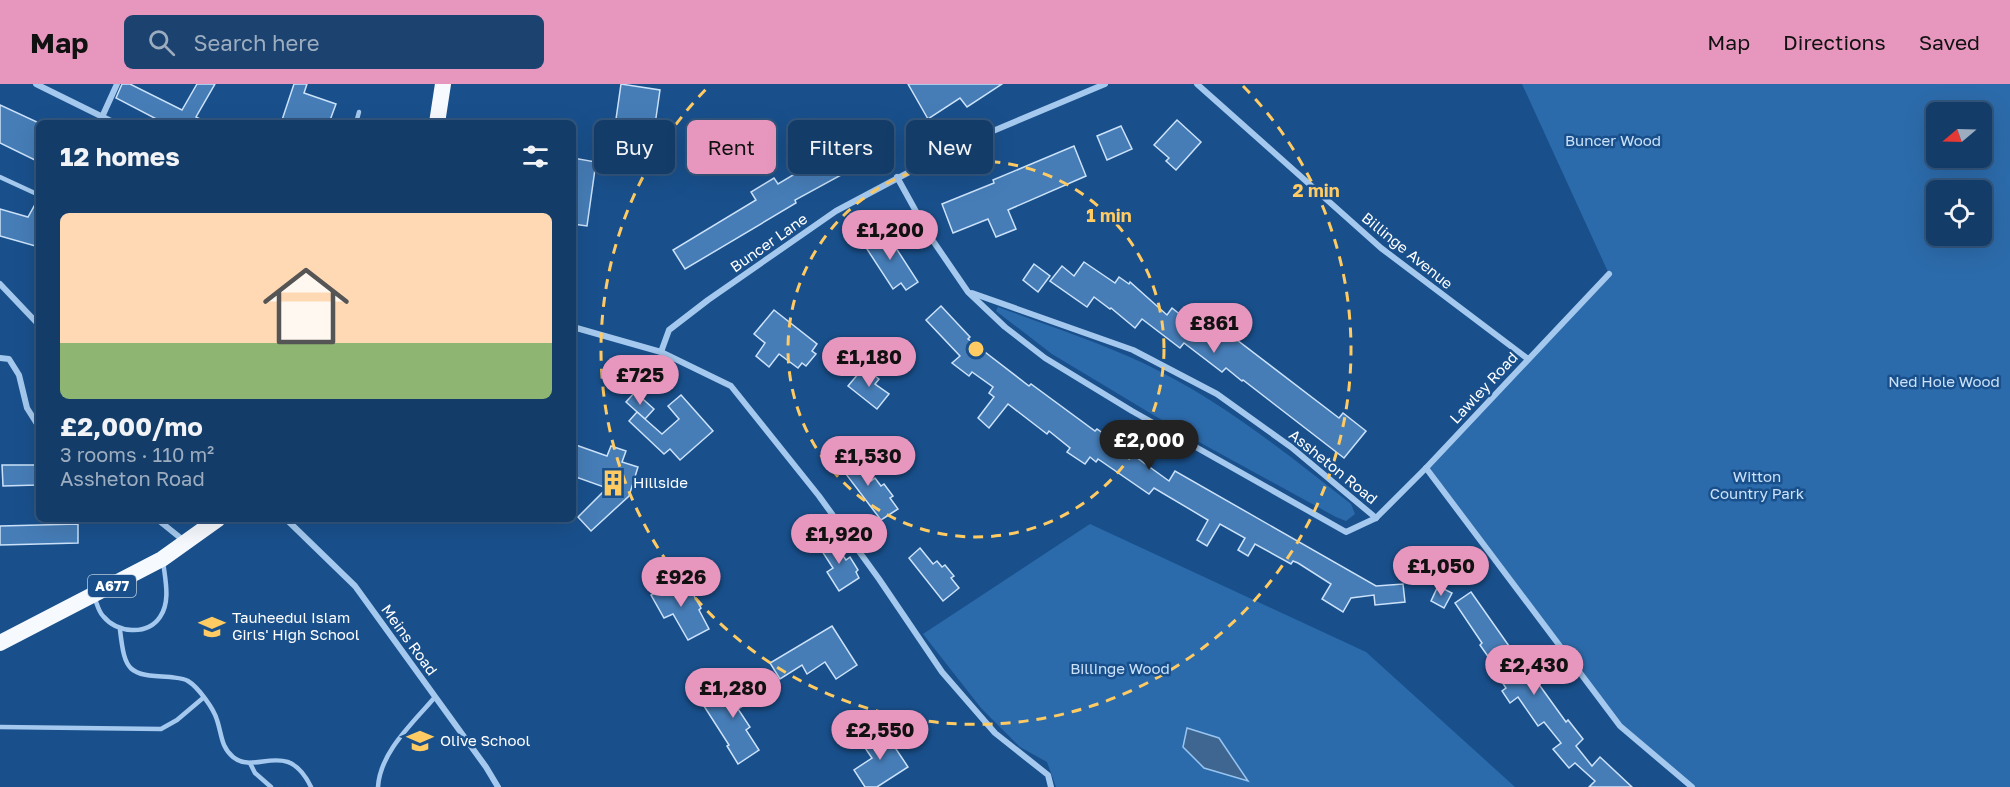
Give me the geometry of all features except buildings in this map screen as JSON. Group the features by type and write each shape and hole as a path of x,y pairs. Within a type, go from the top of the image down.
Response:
{"highway":[{"path":"437,120 443,84"},
{"name":"A677","path":"0,643 162,559 214,522"}],"street":[{"path":"36,84 108,120"},
{"path":"102,117 117,84"},
{"name":"Buncer Lane","path":"660,352 669,330 836,211 962,144 1105,84"},
{"name":"Billinge Avenue","path":"1197,84 1381,248 1528,359"},
{"name":"Assheton Road","path":"897,177 929,235 968,292 1005,327 1045,357 1132,411 1346,532 1376,518 1291,447 1217,394 1133,350 968,292"},
{"name":"Lawley Road","path":"1376,518 1609,274"},
{"path":"0,284 36,322"},
{"path":"576,328 660,352 731,386 819,496 942,672 995,733 1048,775 1051,787"},
{"path":"0,357 9,359 18,375 27,408 36,422"},
{"path":"1426,468 1620,726 1692,787"},
{"path":"161,522 186,543"},
{"name":"Meins Road","path":"289,522 355,586 486,767 498,787"}],"lane":[{"path":"357,120 359,112"},
{"path":"0,177 36,194"},
{"path":"94,596 102,616 120,630 137,630 150,626 160,616 167,594 162,559"},
{"path":"120,630 125,660 133,671 143,676 186,680 213,710 224,747 235,759 250,763 283,760 296,766 311,787"},
{"path":"378,787 379,775 385,761 435,697"},
{"path":"0,727 161,729 177,720 203,698"},
{"path":"250,763 255,773 271,787"}],"green space":[{"name":"Witton Country Park","path":"1522,84 2010,84 2010,787 1692,787 1620,726 1426,468 1609,274"},
{"path":"998,307 1089,340 1171,377 1225,410 1301,465 1351,504 1355,514 1346,521 1336,517 1190,437 1052,354 996,311"},
{"name":"Billinge Wood","path":"1090,524 1366,652 1515,787 1056,787 1047,762 1020,747 981,708 923,634"}],"shaded area":[{"path":"1187,728 1219,738 1248,781 1204,768 1183,747"}],"place":[{"name":"Hillside","path":"613,483"},
{"name":"Tauheedul Islam Girls' High School","path":"212,627"},
{"name":"Olive School","path":"420,741"}],"park label":[{"name":"Buncer Wood","path":"1613,141"},
{"name":"Ned Hole Wood","path":"1944,382"}]}
